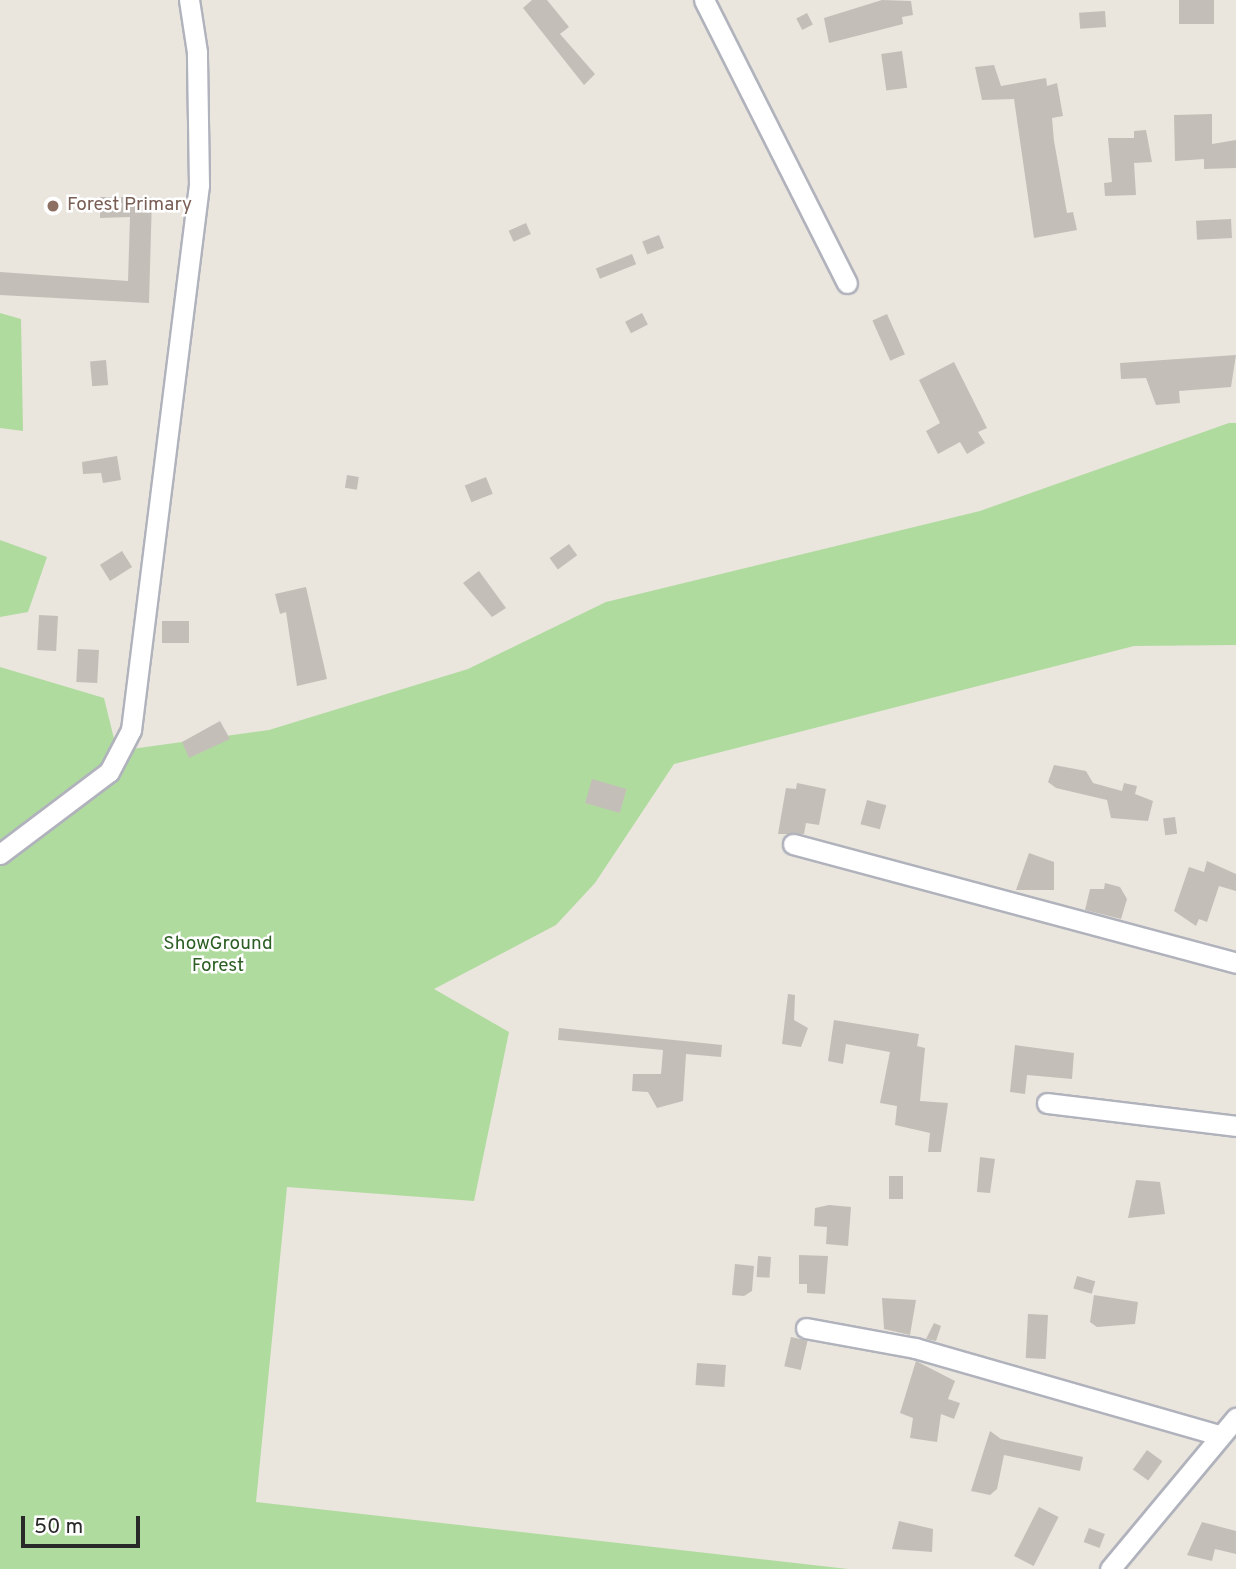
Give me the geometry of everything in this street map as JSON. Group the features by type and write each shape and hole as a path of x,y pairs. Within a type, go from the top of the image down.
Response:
{"street":[{"path":"0,854 109,772 131,730 198,185 197,52 189,0"},
{"path":"704,0 847,283"},
{"path":"793,844 1236,964"},
{"path":"1047,1104 1236,1126"},
{"path":"806,1328 915,1348 1219,1435"},
{"path":"1110,1569 1219,1435 1236,1418"}],"green space":[{"path":"0,313 21,319 23,431 0,428"},
{"name":"ShowGround Forest","path":"1229,423 1236,423 1236,645 1134,646 674,764 595,883 556,925 434,989 509,1032 474,1201 287,1187 256,1502 848,1569 0,1569 0,667 104,698 117,751 269,730 468,669 606,602 980,511"},
{"path":"0,540 47,557 28,612 0,617"}],"building":[{"path":"532,0 547,0 569,27 560,34 595,74 584,85 523,8"},
{"path":"882,0 911,1 913,15 902,17 903,24 829,43 824,18"},
{"path":"1179,0 1214,0 1214,24 1179,24"},
{"path":"1105,11 1106,27 1080,29 1079,13"},
{"path":"807,13 813,25 802,30 796,18"},
{"path":"902,51 907,88 886,91 881,54"},
{"path":"994,65 1001,86 1046,78 1047,86 1057,83 1063,116 1052,118 1054,141 1067,213 1073,212 1077,230 1034,238 1014,99 982,100 975,67"},
{"path":"1212,114 1212,144 1236,140 1236,168 1204,169 1204,159 1175,161 1174,115"},
{"path":"1146,130 1152,162 1134,163 1136,195 1105,196 1104,183 1112,182 1108,138 1134,138 1134,131"},
{"path":"100,197 152,197 149,303 0,295 0,272 128,281 130,217 100,218"},
{"path":"1231,219 1232,238 1197,240 1196,221"},
{"path":"526,223 531,234 514,242 509,231"},
{"path":"659,235 664,248 647,255 642,241"},
{"path":"632,254 636,264 600,279 596,269"},
{"path":"642,313 648,325 631,333 625,322"},
{"path":"887,314 905,354 890,361 872,321"},
{"path":"1236,355 1231,387 1179,391 1180,403 1156,405 1146,378 1121,379 1120,363"},
{"path":"106,360 108,385 92,386 90,361"},
{"path":"954,362 987,428 978,432 985,443 967,454 960,442 938,454 926,431 940,423 919,380"},
{"path":"117,456 121,480 103,483 101,473 83,474 82,462"},
{"path":"347,475 359,477 357,490 345,488"},
{"path":"486,477 493,494 471,502 465,486"},
{"path":"569,544 577,555 558,569 550,558"},
{"path":"122,551 132,567 110,581 100,565"},
{"path":"479,571 506,608 492,617 463,583"},
{"path":"306,587 327,679 297,686 286,612 280,614 275,594"},
{"path":"39,615 58,616 56,651 37,650"},
{"path":"162,621 189,621 189,643 162,643"},
{"path":"78,649 99,650 97,683 76,682"},
{"path":"220,721 230,739 189,758 182,742"},
{"path":"1054,765 1086,771 1093,783 1122,791 1124,783 1137,786 1135,794 1153,801 1148,821 1111,818 1107,800 1056,788 1048,782"},
{"path":"592,779 627,789 620,813 585,803"},
{"path":"797,783 826,789 819,825 806,823 804,834 778,834 786,788 796,789"},
{"path":"867,800 886,805 880,829 861,824"},
{"path":"1175,817 1177,834 1165,835 1163,818"},
{"path":"1029,853 1054,862 1054,890 1016,890"},
{"path":"1207,861 1236,874 1236,891 1219,886 1207,922 1199,919 1196,926 1174,911 1189,867 1204,872"},
{"path":"1105,883 1120,887 1127,899 1121,919 1085,910 1090,889 1104,889"},
{"path":"788,994 795,995 794,1020 808,1028 801,1047 782,1044"},
{"path":"834,1020 919,1034 917,1046 925,1048 920,1101 948,1103 941,1152 928,1152 930,1133 895,1125 897,1106 880,1103 890,1052 846,1044 843,1064 828,1061"},
{"path":"559,1028 722,1045 721,1057 686,1054 683,1101 657,1108 648,1092 632,1091 633,1074 661,1074 663,1050 558,1040"},
{"path":"1015,1045 1074,1053 1072,1079 1027,1075 1025,1094 1010,1092"},
{"path":"980,1157 995,1159 990,1193 977,1192"},
{"path":"889,1176 903,1176 903,1199 889,1199"},
{"path":"1136,1180 1160,1182 1165,1214 1128,1218"},
{"path":"829,1205 851,1207 848,1246 826,1244 827,1227 814,1226 815,1208"},
{"path":"799,1255 828,1256 825,1294 807,1293 807,1284 799,1284"},
{"path":"758,1256 771,1257 770,1278 757,1277"},
{"path":"735,1264 754,1266 752,1291 744,1296 732,1295"},
{"path":"1077,1276 1095,1281 1092,1294 1073,1288"},
{"path":"1094,1295 1138,1302 1135,1324 1097,1327 1090,1322"},
{"path":"882,1298 916,1300 910,1335 884,1329"},
{"path":"1028,1314 1048,1315 1046,1359 1026,1358"},
{"path":"934,1323 941,1326 936,1341 926,1339"},
{"path":"791,1337 808,1341 801,1370 784,1366"},
{"path":"916,1361 955,1381 948,1399 960,1403 954,1419 941,1414 937,1442 910,1438 913,1418 900,1413"},
{"path":"697,1363 726,1365 724,1387 695,1385"},
{"path":"990,1431 1001,1439 1083,1457 1080,1471 1004,1455 997,1489 990,1495 971,1491"},
{"path":"1147,1450 1162,1461 1148,1481 1133,1469"},
{"path":"1039,1507 1059,1517 1034,1566 1014,1556"},
{"path":"899,1521 933,1529 932,1552 892,1549"},
{"path":"1202,1522 1236,1531 1236,1554 1215,1549 1212,1561 1187,1555"},
{"path":"1089,1528 1105,1534 1099,1548 1084,1542"}],"place":[{"name":"Forest Primary","path":"53,206"}]}
